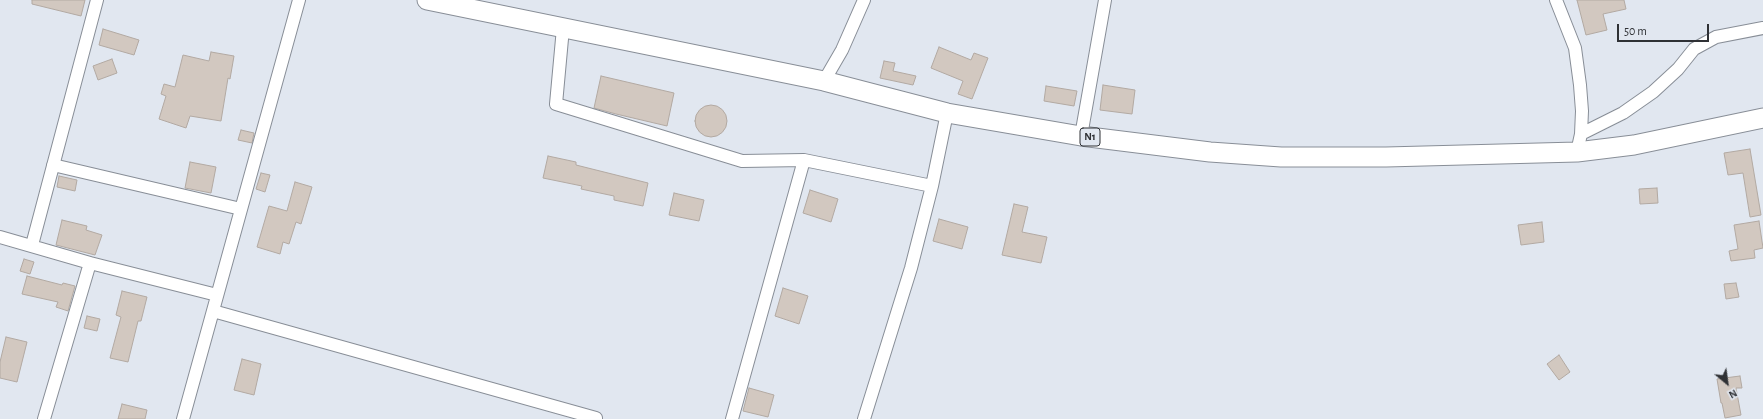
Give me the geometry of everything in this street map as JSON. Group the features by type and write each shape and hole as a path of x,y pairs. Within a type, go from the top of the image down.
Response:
{"highway":[{"name":"N1","path":"427,0 824,81 947,112 1081,136 1210,152 1281,157 1386,157 1579,143 1634,145 1763,118"}],"street":[{"path":"32,245 96,0"},
{"path":"183,419 299,0"},
{"path":"824,81 842,50 864,0"},
{"path":"1081,136 1105,0"},
{"path":"1556,0 1575,48 1582,112 1579,143"},
{"path":"563,28 556,104 742,161 804,160 932,186"},
{"path":"1579,143 1653,92 1678,69 1694,49 1716,37 1763,28"},
{"path":"864,419 911,268 932,186 947,112"},
{"path":"732,419 804,160"},
{"path":"53,165 241,209"},
{"path":"0,237 90,263 217,295"},
{"path":"44,419 90,263"},
{"path":"213,310 597,419"}],"building":[{"path":"32,0 85,0 81,16 32,4"},
{"path":"1577,0 1624,0 1626,9 1603,14 1607,30 1586,35"},
{"path":"103,29 139,40 134,55 99,45"},
{"path":"939,47 971,60 974,53 988,58 972,99 958,94 963,81 931,68"},
{"path":"211,52 234,56 230,79 228,78 221,121 190,116 186,128 159,119 166,96 161,94 164,84 175,87 183,55 209,61"},
{"path":"112,59 117,73 98,80 93,66"},
{"path":"884,61 895,63 893,71 916,76 913,85 880,78"},
{"path":"601,76 674,93 667,126 594,108"},
{"path":"1103,85 1135,90 1132,114 1100,110"},
{"path":"1046,86 1077,91 1074,106 1044,101"},
{"path":"708,105 714,105 723,109 727,121 723,133 714,137 708,137 699,133 695,124 695,118 699,109"},
{"path":"241,130 254,133 252,143 238,140"},
{"path":"1750,149 1761,215 1750,217 1743,173 1728,175 1724,153"},
{"path":"548,156 576,162 576,165 648,183 643,206 614,200 614,196 581,189 582,186 543,178"},
{"path":"190,162 216,167 211,193 185,188"},
{"path":"261,173 270,175 265,192 256,189"},
{"path":"59,176 77,180 75,191 57,187"},
{"path":"295,182 312,187 301,224 296,222 289,244 283,242 280,254 257,247 269,206 287,211"},
{"path":"1657,188 1658,203 1640,204 1639,189"},
{"path":"810,190 838,199 831,222 803,213"},
{"path":"674,193 704,200 699,221 669,215"},
{"path":"1014,204 1028,207 1022,232 1047,237 1041,263 1002,255"},
{"path":"939,219 968,227 962,249 933,241"},
{"path":"62,220 87,226 86,230 102,235 95,255 56,245"},
{"path":"1759,221 1763,248 1754,250 1755,258 1731,261 1729,251 1738,249 1734,225"},
{"path":"1542,222 1544,242 1521,245 1518,225"},
{"path":"24,259 34,262 30,274 20,271"},
{"path":"27,276 62,285 63,283 75,286 68,311 56,307 58,302 22,294"},
{"path":"1736,283 1739,297 1726,299 1724,284"},
{"path":"783,288 808,296 799,324 775,316"},
{"path":"122,291 147,297 141,321 138,321 128,362 110,358 121,317 116,315"},
{"path":"87,316 100,319 97,331 84,328"},
{"path":"6,337 27,342 17,382 0,378 0,362"},
{"path":"1559,355 1570,372 1559,380 1547,364"},
{"path":"242,359 261,364 254,395 234,390"},
{"path":"1740,376 1742,388 1736,388 1741,415 1725,418 1717,379"},
{"path":"749,388 774,395 768,417 743,411"},
{"path":"122,404 147,410 145,419 118,419"}]}
